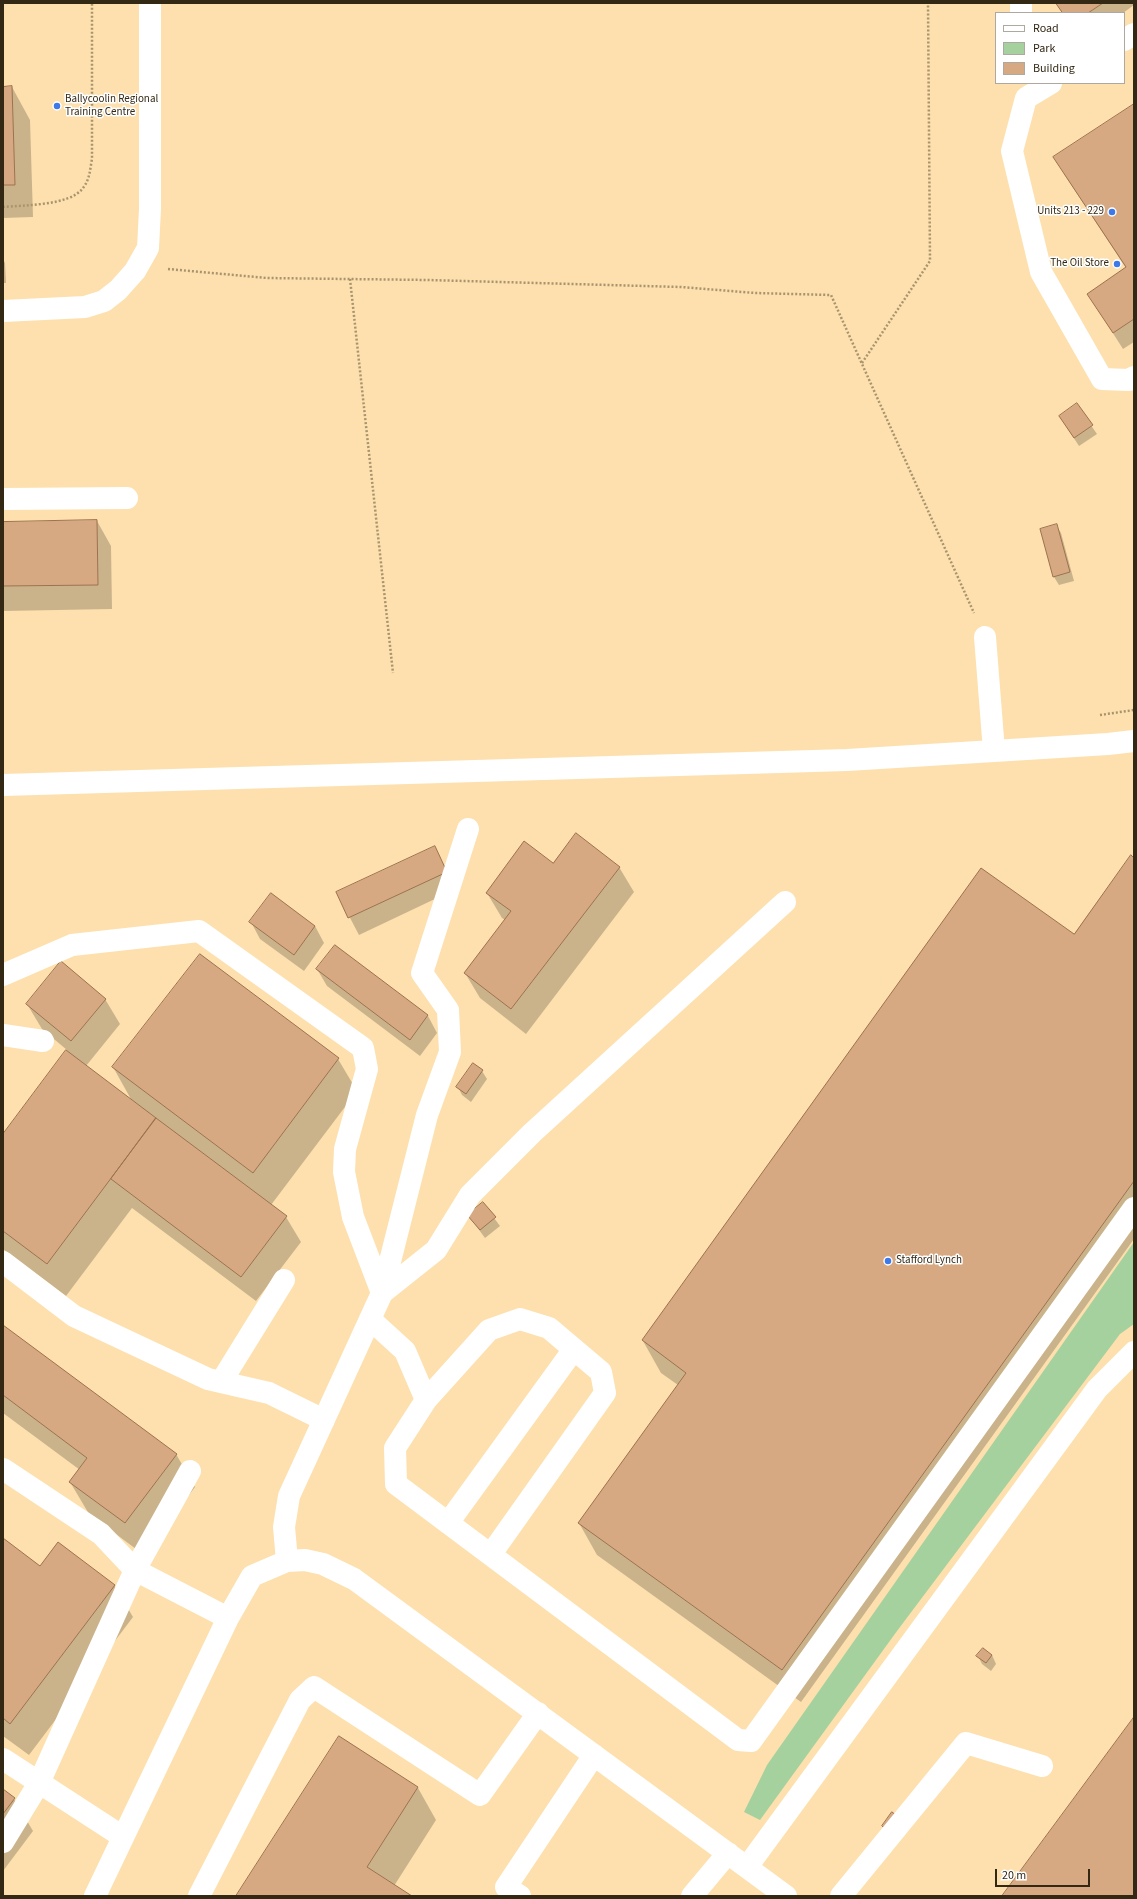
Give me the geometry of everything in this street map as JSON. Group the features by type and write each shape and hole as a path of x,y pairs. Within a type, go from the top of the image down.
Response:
{"street":[{"path":"3,311 85,307 104,301 118,290 135,271 148,248 150,209 150,3"},
{"path":"1125,39 1134,34"},
{"path":"1047,84 1026,90 1012,151 1041,272 1102,379 1129,380 1134,377"},
{"path":"3,499 127,498"},
{"path":"985,637 994,751"},
{"path":"3,786 847,760 1108,744 1134,741"},
{"path":"287,1560 284,1527 289,1496 382,1293 427,1115 450,1052 448,1010 422,973 468,829"},
{"path":"382,1293 436,1250 470,1195 532,1133 785,902"},
{"path":"3,975 72,945 199,931 363,1048 367,1069 345,1149 344,1172 353,1217 382,1293"},
{"path":"3,1034 43,1041"},
{"path":"491,1554 605,1393 601,1372 549,1328 520,1320 489,1330 426,1400 395,1448 396,1484 738,1740 751,1740 1134,1208"},
{"path":"3,1262 74,1316 208,1379 269,1393 324,1420"},
{"path":"221,1382 284,1280"},
{"path":"370,1319 405,1351 426,1400"},
{"path":"448,1522 574,1349"},
{"path":"747,1867 1097,1389 1134,1352"},
{"path":"3,1469 101,1534 135,1570 228,1618"},
{"path":"3,1842 39,1783 135,1570 190,1471"},
{"path":"95,1896 228,1618 252,1576 287,1560 305,1560 324,1564 354,1579 786,1896"},
{"path":"200,1896 300,1700 314,1687 480,1795 538,1714"},
{"path":"841,1896 966,1743 1042,1766"},
{"path":"520,1896 506,1887 594,1755"},
{"path":"3,1759 123,1837"},
{"path":"692,1896 728,1853"}],"path":[{"path":"3,206 44,203 73,196 83,189 90,176 92,159 92,3"},
{"path":"862,364 930,261 928,3"},
{"path":"135,271 174,268 267,278 681,287 755,293 831,295 985,637"},
{"path":"350,279 392,673"}],"green space":[{"path":"1134,1242 1134,1324 1120,1334 897,1631 760,1820 744,1812 767,1765"}],"building":[{"path":"1056,3 1103,3 1090,12 1062,12"},
{"path":"12,86 15,185 3,185 3,87"},
{"name":"Units 213 - 229","path":"1134,104 1134,319 1113,333 1087,294 1126,267 1053,157"},
{"path":"1077,403 1093,425 1074,438 1059,416"},
{"path":"97,520 98,585 3,586 3,522"},
{"path":"1057,524 1070,572 1053,577 1040,529"},
{"path":"576,833 620,867 511,1009 464,973 511,911 486,893 524,841 553,863"},
{"path":"435,846 447,872 348,918 336,892"},
{"name":"Stafford Lynch","path":"1131,855 1134,858 1134,1181 782,1670 578,1523 686,1373 642,1340 981,868 1074,934"},
{"path":"271,893 315,926 294,955 249,922"},
{"path":"335,945 428,1015 410,1040 316,969"},
{"path":"200,954 339,1058 253,1173 112,1067"},
{"path":"61,961 106,999 71,1041 26,1004"},
{"path":"66,1050 156,1118 47,1264 3,1231 3,1134"},
{"path":"473,1063 483,1070 466,1094 456,1087"},
{"path":"156,1118 287,1216 241,1277 111,1179"},
{"path":"483,1202 496,1217 480,1230 467,1215"},
{"path":"3,1325 177,1454 125,1523 69,1482 87,1458 3,1395"},
{"path":"3,1538 40,1566 58,1542 115,1585 10,1724 3,1718"},
{"path":"983,1648 992,1655 986,1663 976,1656"},
{"path":"1134,1717 1134,1896 1002,1896"},
{"path":"339,1736 418,1787 367,1867 412,1896 236,1896"},
{"path":"3,1789 15,1798 3,1814"},
{"path":"892,1812 901,1819 891,1834 882,1826"}],"place":[{"name":"Ballycoolin Regional Training Centre","path":"57,106"},
{"name":"Units 213 - 229","path":"1112,212"},
{"name":"The Oil Store","path":"1117,264"},
{"name":"Stafford Lynch","path":"888,1261"}]}
